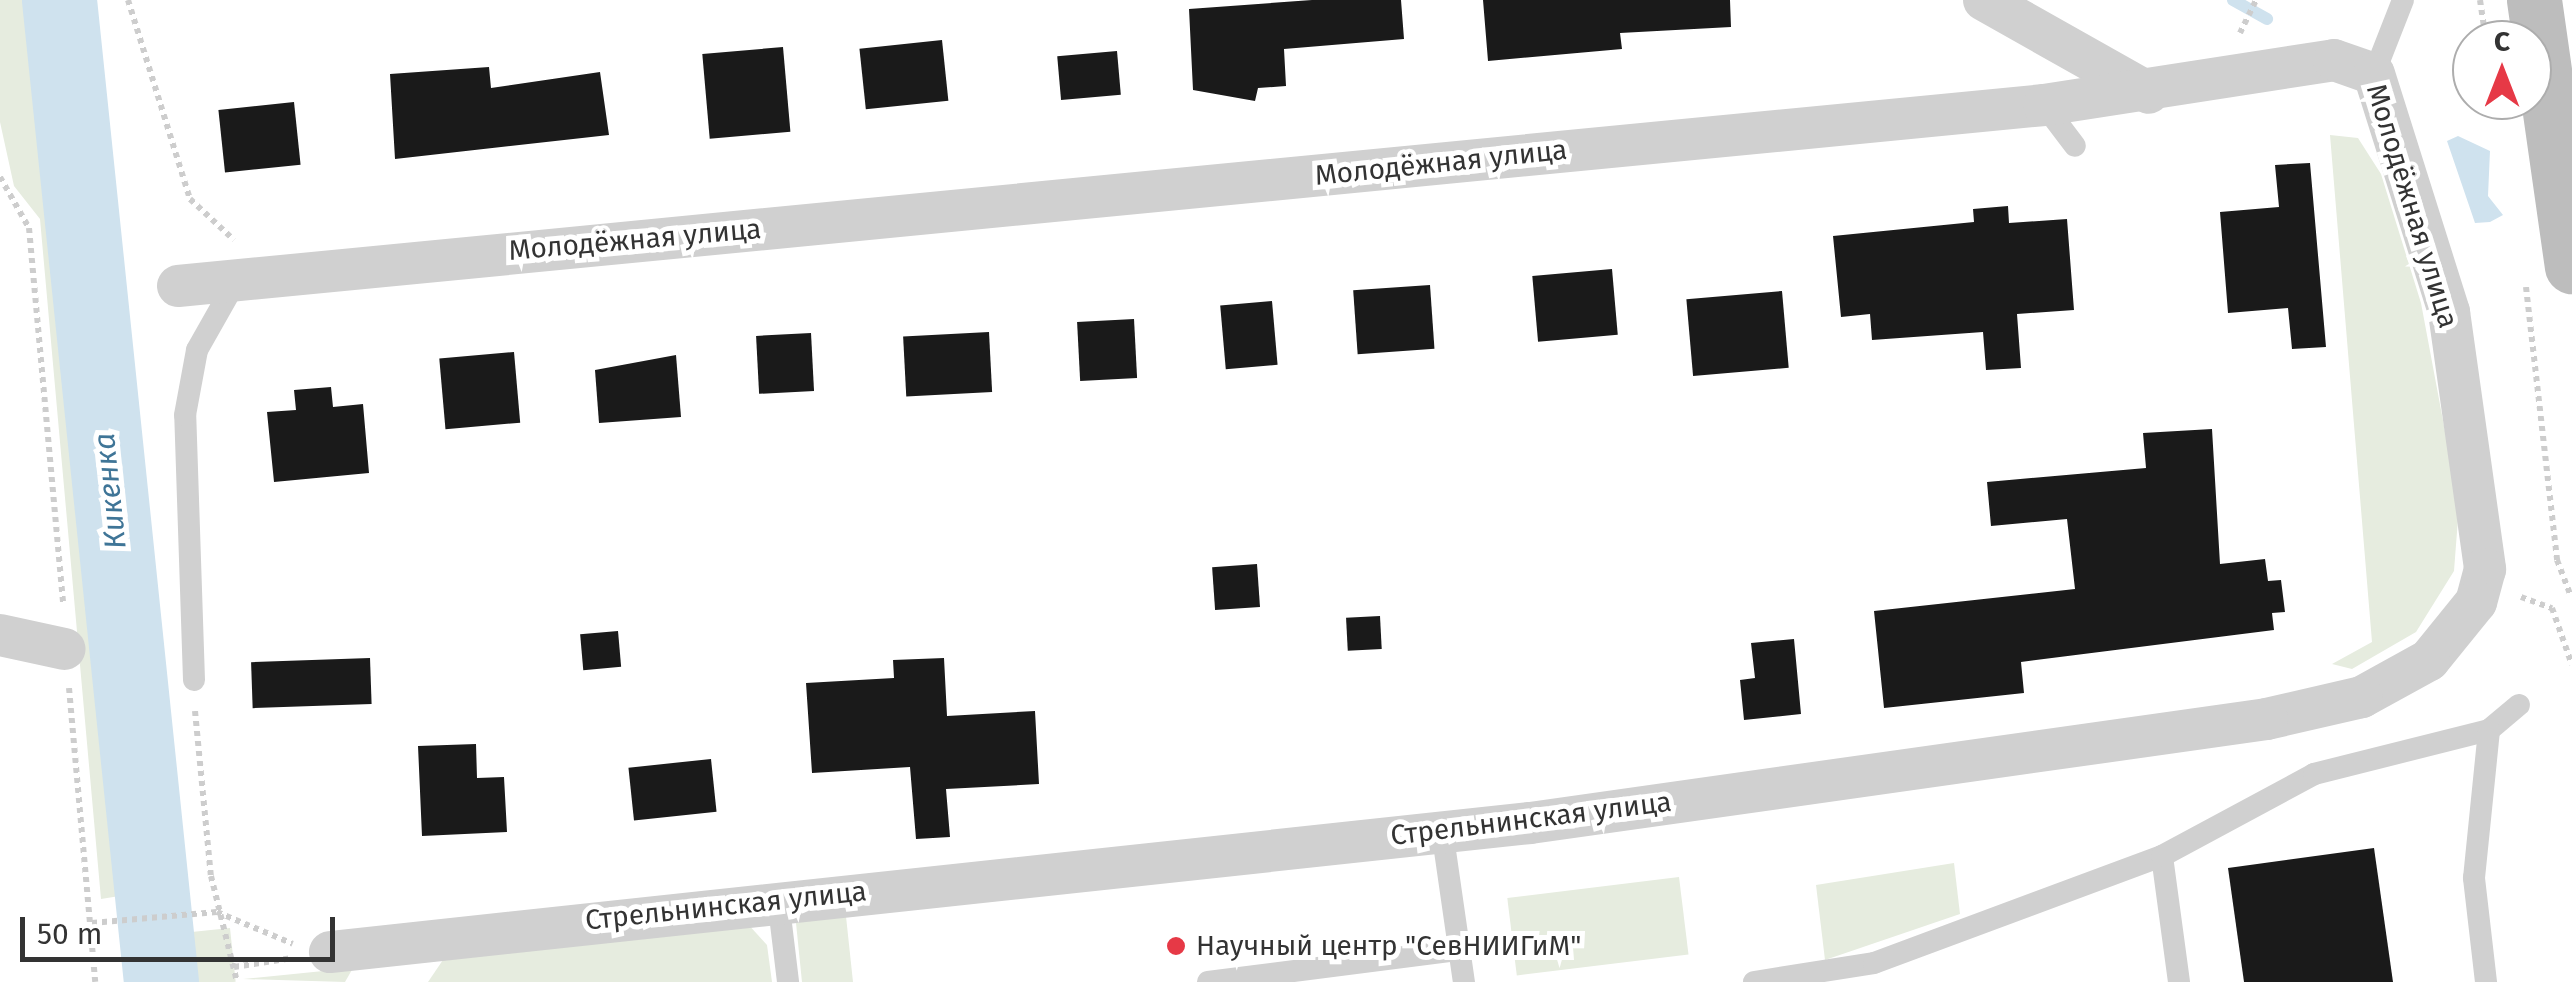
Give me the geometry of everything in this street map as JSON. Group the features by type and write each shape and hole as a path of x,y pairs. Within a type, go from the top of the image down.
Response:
{"main road":[{"path":"2534,0 2548,267"}],"street":[{"path":"1984,0 2149,92"},
{"name":"Молодёжная улица","path":"178,286 2044,105 2149,92 2334,60 2374,74 2448,312 2462,388"},
{"name":"Стрельнинская улица","path":"322,953 778,899 1442,830 2247,722 2362,697 2429,660 2476,602 2485,569 2462,388"},
{"path":"0,635 66,649"}],"lane":[{"path":"2374,74 2403,0"},
{"path":"2044,105 2075,146"},
{"path":"194,680 184,414 196,350 239,278"},
{"path":"1754,982 1875,973 2162,856 2314,774 2490,730 2519,705"},
{"path":"2486,982 2474,878 2490,730"},
{"path":"1442,830 1464,982"},
{"path":"2162,856 2179,982"},
{"path":"778,899 788,982"},
{"path":"1208,982 1459,950"}],"path":[{"path":"128,0 180,176 219,228"},
{"path":"2238,25 2256,0"},
{"path":"0,178 30,228 95,982"},
{"path":"2548,267 2557,560 2572,594"},
{"path":"2528,596 2552,608 2572,665"},
{"path":"194,680 217,912 230,928 237,982"},
{"path":"92,923 217,912 322,953"},
{"path":"234,967 322,953"}],"shaded area":[{"path":"0,0 40,0 52,80 44,0 66,0 157,909 139,935 138,893 101,899 40,219 14,186 0,122"},
{"path":"2330,135 2358,138 2381,174 2421,303 2459,506 2454,571 2416,632 2352,669 2332,664 2372,642"},
{"path":"1954,863 1960,914 1825,960 1816,885"},
{"path":"1679,877 1689,954 1517,976 1507,898"},
{"path":"845,907 853,982 802,982 796,923"},
{"path":"747,923 767,945 772,982 428,982 447,954"},
{"path":"230,928 236,982 170,982 165,935"},
{"path":"353,968 345,982 243,979"}],"water":[{"path":"2458,136 2490,151 2488,196 2503,215 2490,222 2475,223 2447,141"}],"building":[{"path":"1312,0 1401,0 1404,39 1284,49 1286,86 1258,88 1255,101 1193,90 1189,9"},
{"path":"1483,0 1730,0 1731,27 1620,33 1622,49 1488,61"},
{"path":"942,40 948,101 866,109 859,49"},
{"path":"783,47 790,132 710,139 702,54"},
{"path":"1117,51 1121,95 1061,100 1057,56"},
{"path":"489,67 491,88 600,72 609,135 395,159 390,74"},
{"path":"294,102 301,165 225,173 218,110"},
{"path":"2310,163 2326,347 2292,349 2288,308 2228,313 2220,212 2279,207 2275,165"},
{"path":"2008,206 2009,223 2067,219 2074,310 2017,314 2021,368 1986,370 1983,332 1872,340 1870,314 1841,317 1833,236 1974,222 1973,209"},
{"path":"1612,269 1618,335 1538,342 1532,276"},
{"path":"1430,285 1434,349 1358,354 1353,290"},
{"path":"1782,291 1789,368 1693,376 1686,299"},
{"path":"1272,301 1278,365 1226,369 1220,306"},
{"path":"1134,319 1137,378 1080,381 1077,322"},
{"path":"989,332 992,392 906,396 903,337"},
{"path":"811,333 814,391 759,394 756,336"},
{"path":"514,352 520,423 445,429 439,359"},
{"path":"676,355 681,417 599,423 595,370"},
{"path":"331,387 333,407 363,404 369,473 274,482 267,412 296,410 294,390"},
{"path":"2212,429 2220,564 2265,559 2268,581 2281,580 2285,612 2272,613 2274,630 2021,662 2024,693 1884,708 1874,611 2075,589 2067,519 1991,526 1987,482 2146,468 2143,433"},
{"path":"1257,564 1260,607 1215,610 1212,567"},
{"path":"1380,616 1382,649 1348,651 1346,618"},
{"path":"618,631 621,667 583,670 580,634"},
{"path":"1794,639 1801,714 1744,720 1740,680 1755,678 1751,643"},
{"path":"370,658 372,704 253,708 251,662"},
{"path":"944,658 947,716 1035,711 1039,784 946,789 950,837 916,839 910,767 812,773 806,683 894,678 893,660"},
{"path":"476,744 477,778 504,777 507,832 422,836 418,746"},
{"path":"711,759 717,812 634,820 628,768"},
{"path":"2374,848 2393,982 2244,982 2228,868"}],"waterway":[{"name":"Кикенка","path":"59,0 161,982"},
{"path":"2233,0 2267,19"}],"place":[{"name":"Научный центр \"СевНИИГиМ\"","path":"1176,946"}]}
